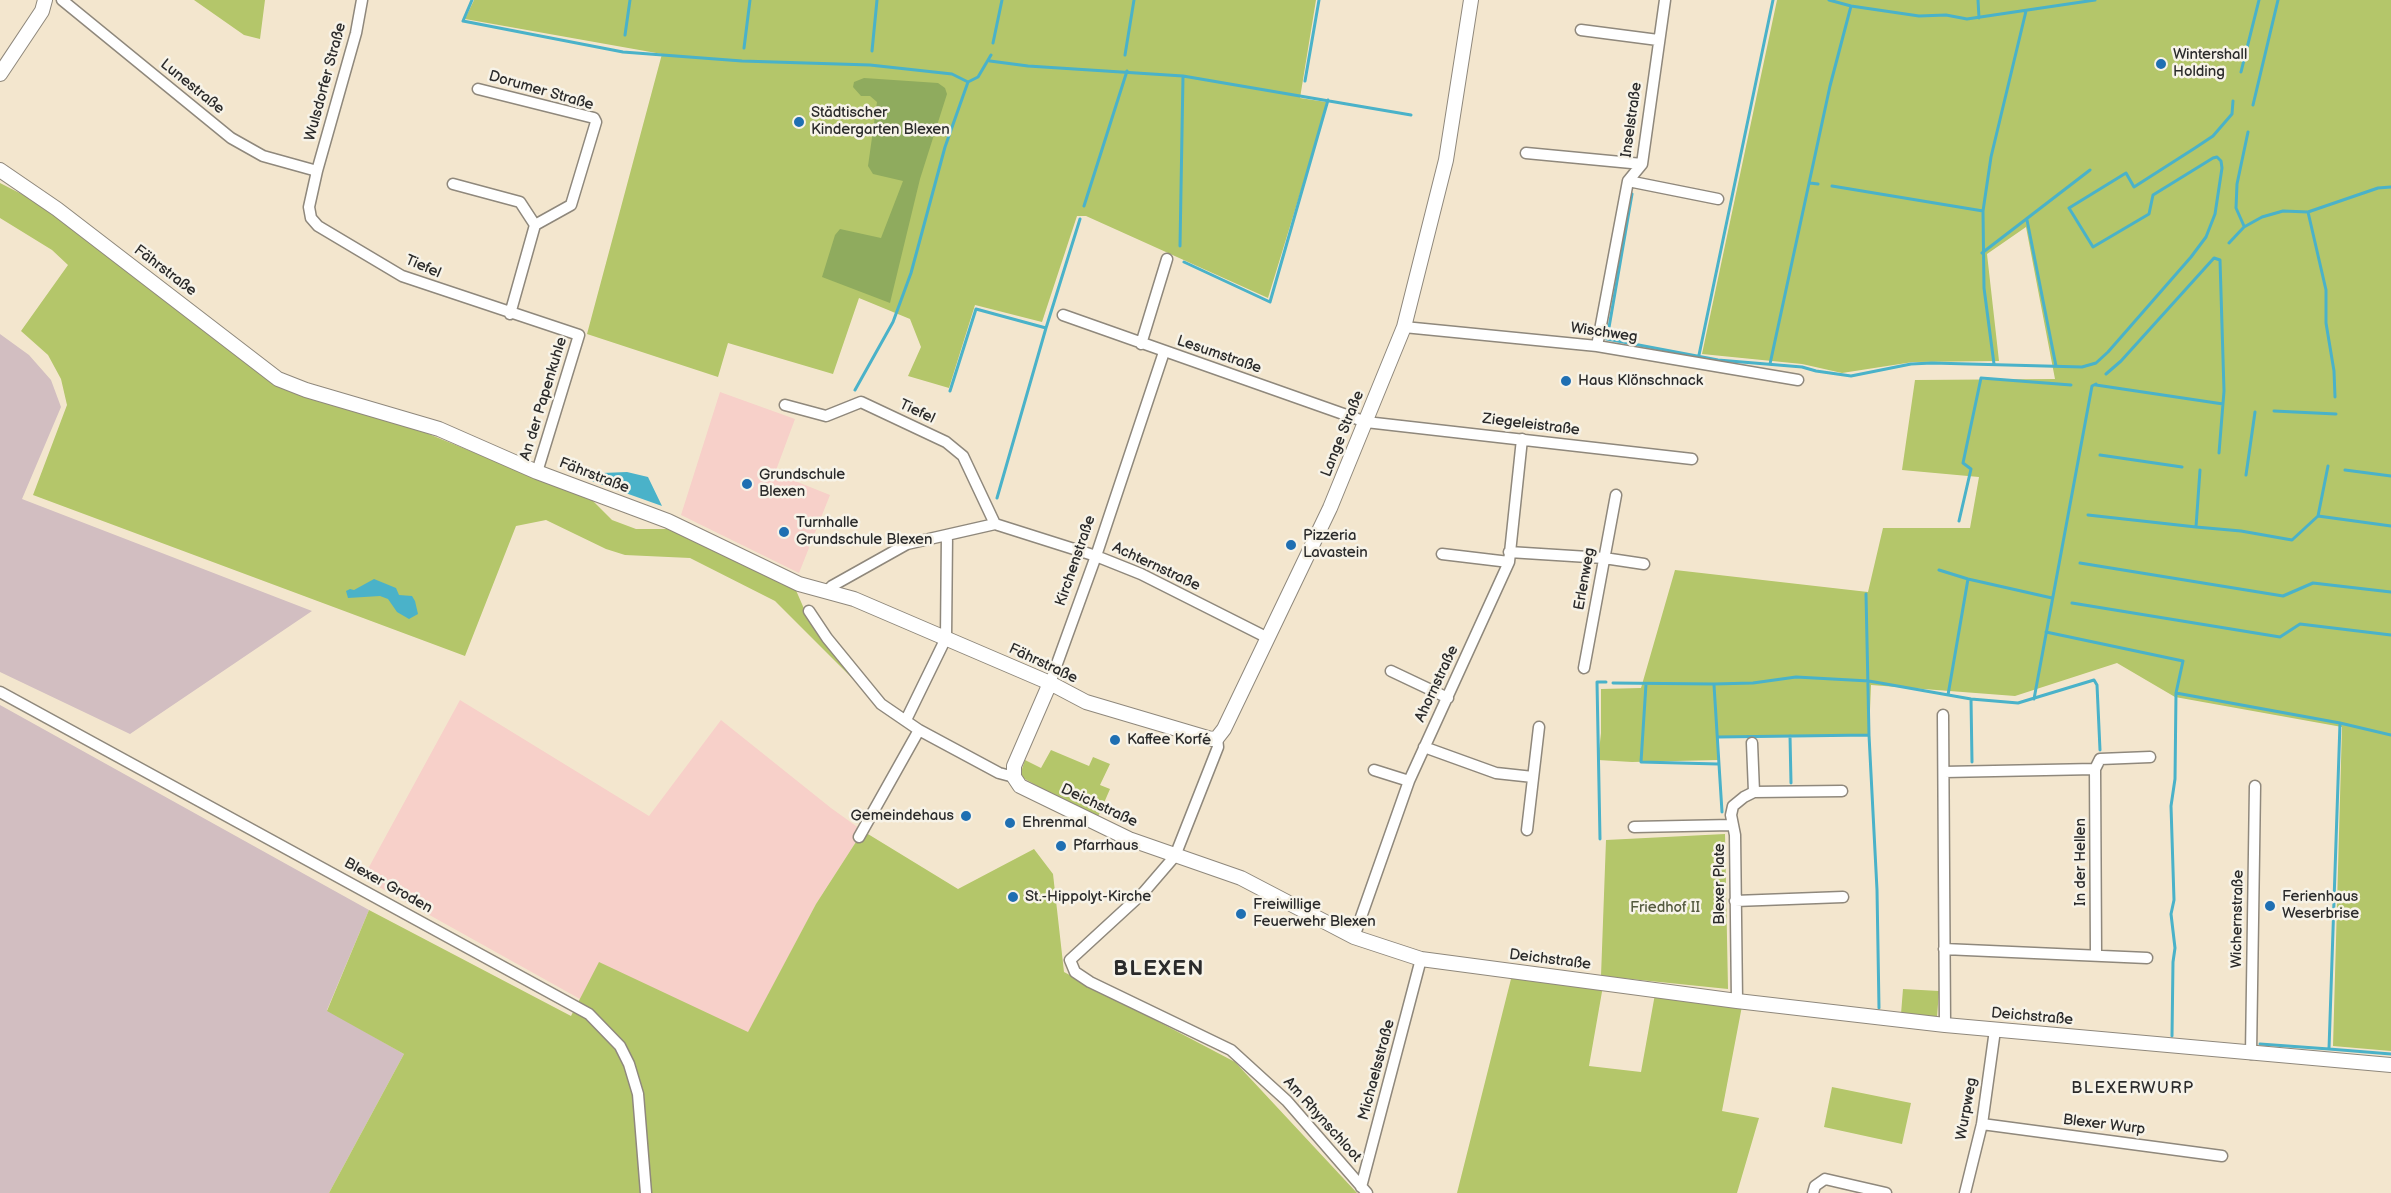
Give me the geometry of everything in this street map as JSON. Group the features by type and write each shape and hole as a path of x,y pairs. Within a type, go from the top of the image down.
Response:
{"street":[{"path":"0,74 42,11 45,0"},
{"name":"Lunestraße","path":"62,0 231,138 263,156 317,171"},
{"name":"Wulsdorfer Straße","path":"317,171 356,33 362,0"},
{"name":"Lange Straße","path":"1070,960 1144,892 1175,856 1218,747 1217,738 1224,729 1330,508 1366,422 1404,327 1446,160 1471,0"},
{"name":"Inselstraße","path":"1597,346 1628,181 1642,164 1665,0"},
{"path":"1581,30 1658,40"},
{"name":"Dorumer Straße","path":"478,89 594,118 596,122 571,205 535,225"},
{"path":"1527,153 1642,164"},
{"name":"Fährstraße","path":"0,170 57,209 278,379 306,390 439,429 537,472 668,521 799,584 854,599 1050,683 1078,699 1203,738 1217,738"},
{"name":"Tiefel","path":"317,171 309,207 311,218 318,225 402,276 510,314 579,335"},
{"path":"1628,181 1718,199"},
{"path":"453,184 520,202 535,225 510,314"},
{"path":"1141,344 1167,259"},
{"name":"Lesumstraße","path":"1063,315 1366,422"},
{"name":"Wischweg","path":"1404,327 1597,346 1798,380"},
{"name":"An der Papenkuhle","path":"537,472 579,335"},
{"name":"Kirchenstraße","path":"1014,777 1014,766 1050,683 1096,556 1164,352"},
{"name":"Tiefel","path":"785,405 826,416 861,402 946,442 963,456 995,524"},
{"name":"Ziegeleistraße","path":"1366,422 1692,459"},
{"name":"Ahornstraße","path":"1354,937 1409,781 1509,557 1522,439"},
{"name":"Erlenweg","path":"1584,668 1616,495"},
{"path":"827,591 907,544 995,524"},
{"name":"Achternstraße","path":"995,524 1096,556 1141,574 1268,638"},
{"path":"906,720 946,638 947,535"},
{"path":"1442,554 1604,558 1644,564"},
{"name":"Deichstraße","path":"809,611 827,638 881,704 919,730 999,773 1014,777 1020,786 1054,804 1129,839 1241,878 1354,937 1421,959 1737,1001 1945,1025 2391,1065"},
{"path":"1391,670 1448,698"},
{"name":"Blexer Groden","path":"0,692 589,1014 620,1046 629,1064 638,1094 646,1193"},
{"path":"1943,716 1945,1025"},
{"path":"1527,830 1539,727"},
{"path":"859,837 919,730"},
{"path":"1752,743 1754,792 1842,791"},
{"path":"1424,747 1496,773 1533,777"},
{"path":"1944,772 2095,769 2100,759 2150,758"},
{"name":"In der Hellen","path":"2095,769 2096,956"},
{"path":"1374,770 1409,781"},
{"name":"Wichernstraße","path":"2251,1054 2255,786"},
{"name":"Blexer Plate","path":"1737,1001 1734,901 1735,834 1731,815 1733,806 1754,792"},
{"path":"1634,828 1732,825"},
{"path":"1734,901 1843,897"},
{"path":"1944,949 2147,958"},
{"name":"Michaelsstraße","path":"1364,1190 1421,959"},
{"name":"Am Rhynschloot","path":"1070,960 1075,972 1090,982 1232,1050 1287,1101 1364,1190"},
{"name":"Wurpweg","path":"1965,1193 1982,1124 1995,1030"},
{"name":"Blexer Wurp","path":"1982,1124 2222,1155"},
{"path":"1814,1193 1815,1186 1825,1179 1886,1193"}],"shaded area":[{"path":"0,334 29,355 51,380 61,407 22,499 312,611 130,734 0,672"},
{"name":"Grundschule Blexen","path":"720,392 795,419 775,473 830,495 799,573 681,515"},
{"path":"460,700 649,816 721,720 863,831 816,904 747,1035 599,963 580,999 363,878"},
{"path":"0,705 369,910 327,1010 404,1054 329,1193 0,1193"}],"green space":[{"path":"194,0 265,0 260,39 244,35"},
{"path":"474,0 1316,0 1300,98 1326,102 1325,112 1268,298 1086,216 1077,216 1042,322 975,305 949,388 908,376 921,347 910,319 859,298 833,374 728,343 718,377 587,334 662,54 465,19"},
{"path":"1777,0 2391,0 2391,1051 2333,1046 2342,727 2175,697 2117,663 2015,696 1871,685 1869,735 1718,737 1719,760 1632,762 1598,760 1601,733 1601,689 1641,688 1675,570 1868,592 1883,528 1970,528 1979,477 1902,470 1915,380 2055,379 2026,227 1987,254 1999,361 1913,362 1842,373 1802,364 1702,354"},
{"path":"864,78 938,83 945,88 947,94 920,179 890,303 822,277 835,235 840,229 881,238 903,181 873,174 868,166 877,102 870,96 861,96 853,87 854,82"},
{"path":"0,183 39,203 252,367 409,426 593,501 612,520 636,529 670,529 795,588 805,611 865,691 775,601 690,558 625,555 606,549 546,520 516,526 465,656 33,495 67,405 61,379 48,355 21,331 68,265 52,250 0,218"},
{"path":"1051,750 1089,766 1093,757 1110,764 1100,785 1110,789 1097,819 1023,778 1021,772 1025,760 1041,768"},
{"path":"863,831 958,889 1034,849 1053,874 1064,972 1235,1062 1357,1193 329,1193 404,1054 327,1011 369,910 571,1016 599,962 748,1032 816,904"},
{"name":"Friedhof II","path":"1725,834 1728,989 1601,976 1606,840"},
{"path":"1512,975 1603,986 1589,1066 1641,1072 1655,994 1742,1006 1722,1111 1759,1118 1737,1193 1457,1193"},
{"path":"1903,989 1939,991 1937,1017 1901,1014"},
{"path":"1832,1087 1911,1103 1902,1144 1824,1127"}],"water":[{"path":"627,472 648,477 662,506 589,480 602,473"},
{"path":"374,579 396,588 399,595 412,596 418,614 409,619 397,612 388,599 380,596 348,598 346,591 354,590"}],"waterway":[{"path":"472,0 463,21 623,52 742,61 870,65 952,74 968,82"},
{"path":"625,35 630,0"},
{"path":"744,48 750,0"},
{"path":"872,51 877,0"},
{"path":"993,43 1002,0"},
{"path":"1125,55 1134,0"},
{"path":"1305,81 1319,0"},
{"path":"1699,355 1773,0"},
{"path":"1829,0 1851,6 1919,16 1946,15 1967,19 2095,0"},
{"path":"1978,0 1979,18"},
{"path":"2241,72 2259,0"},
{"path":"2253,105 2278,0"},
{"path":"1770,364 1830,86 1851,6"},
{"path":"1994,364 1984,288 1983,211 1991,157 2026,11"},
{"path":"855,390 893,322 911,273 945,147 968,82 978,77 991,55"},
{"path":"990,61 1028,66 1183,76 1411,115"},
{"path":"1084,206 1127,71"},
{"path":"1180,246 1183,76"},
{"path":"1184,262 1270,302 1328,100"},
{"path":"1632,194 1607,339 1718,360 1802,367 1851,376 1911,364 1932,363 2082,367 2096,363 2108,352 2206,237 2215,214 2221,161 2217,157 2213,158 2153,195 2149,214 2093,247 2069,208 2126,173 2134,187 2195,148 2213,136 2232,114 2233,101"},
{"path":"2244,226 2236,208 2237,184 2248,132"},
{"path":"1982,253 2090,170"},
{"path":"1810,183 1818,184"},
{"path":"1832,186 1983,211"},
{"path":"2308,212 2378,188 2391,187"},
{"path":"2229,243 2244,227 2262,217 2283,211 2308,212 2326,290 2326,323 2334,371 2335,397"},
{"path":"997,498 1080,219"},
{"path":"2027,220 2056,366"},
{"path":"2106,374 2121,361 2214,258 2220,260 2224,391 2219,453"},
{"path":"950,391 976,309 1046,328"},
{"path":"1959,521 1971,469 1963,463 1981,378 2071,385"},
{"path":"2034,699 2092,386 2096,384"},
{"path":"2096,385 2223,404"},
{"path":"2274,411 2336,414"},
{"path":"2246,475 2255,412"},
{"path":"2100,455 2182,467"},
{"path":"2318,516 2328,466"},
{"path":"2200,470 2196,527 2241,531 2292,540 2318,516 2391,526"},
{"path":"2345,470 2391,476"},
{"path":"2088,515 2196,527"},
{"path":"2080,563 2283,596 2313,583 2391,592"},
{"path":"1939,570 2052,598"},
{"path":"1948,695 1968,579"},
{"path":"1866,594 1879,1008"},
{"path":"2072,603 2280,637 2300,624 2391,635"},
{"path":"2046,632 2183,661 2176,693 2175,779 2171,806 2174,900 2171,914 2175,948 2172,1036"},
{"path":"1613,683 1753,683 1796,677 1869,681 1971,699 2018,703 2094,680 2097,685 2100,750"},
{"path":"1600,839 1597,682 1606,682"},
{"path":"1646,684 1641,762 1718,764"},
{"path":"1714,685 1722,812"},
{"path":"2176,693 2340,723 2391,735"},
{"path":"1971,699 1972,762"},
{"path":"2340,723 2329,1049 2391,1054"},
{"path":"1718,737 1869,735"},
{"path":"1790,736 1791,783"},
{"path":"2260,1044 2329,1049"}],"place":[{"name":"Wintershall Holding","path":"2161,64"},
{"name":"Städtischer Kindergarten Blexen","path":"799,122"},
{"name":"Haus Klönschnack","path":"1566,381"},
{"name":"Grundschule Blexen","path":"747,484"},
{"name":"Turnhalle Grundschule Blexen","path":"784,532"},
{"name":"Pizzeria Lavastein","path":"1291,545"},
{"name":"Kaffee Korfé","path":"1115,740"},
{"name":"Gemeindehaus","path":"966,816"},
{"name":"Ehrenmal","path":"1010,823"},
{"name":"Pfarrhaus","path":"1061,846"},
{"name":"St.-Hippolyt-Kirche","path":"1013,897"},
{"name":"Ferienhaus Weserbrise","path":"2270,906"},
{"name":"Freiwillige Feuerwehr Blexen","path":"1241,914"}],"district":[{"name":"BLEXEN","path":"1159,970"},
{"name":"BLEXERWURP","path":"2133,1089"}]}
